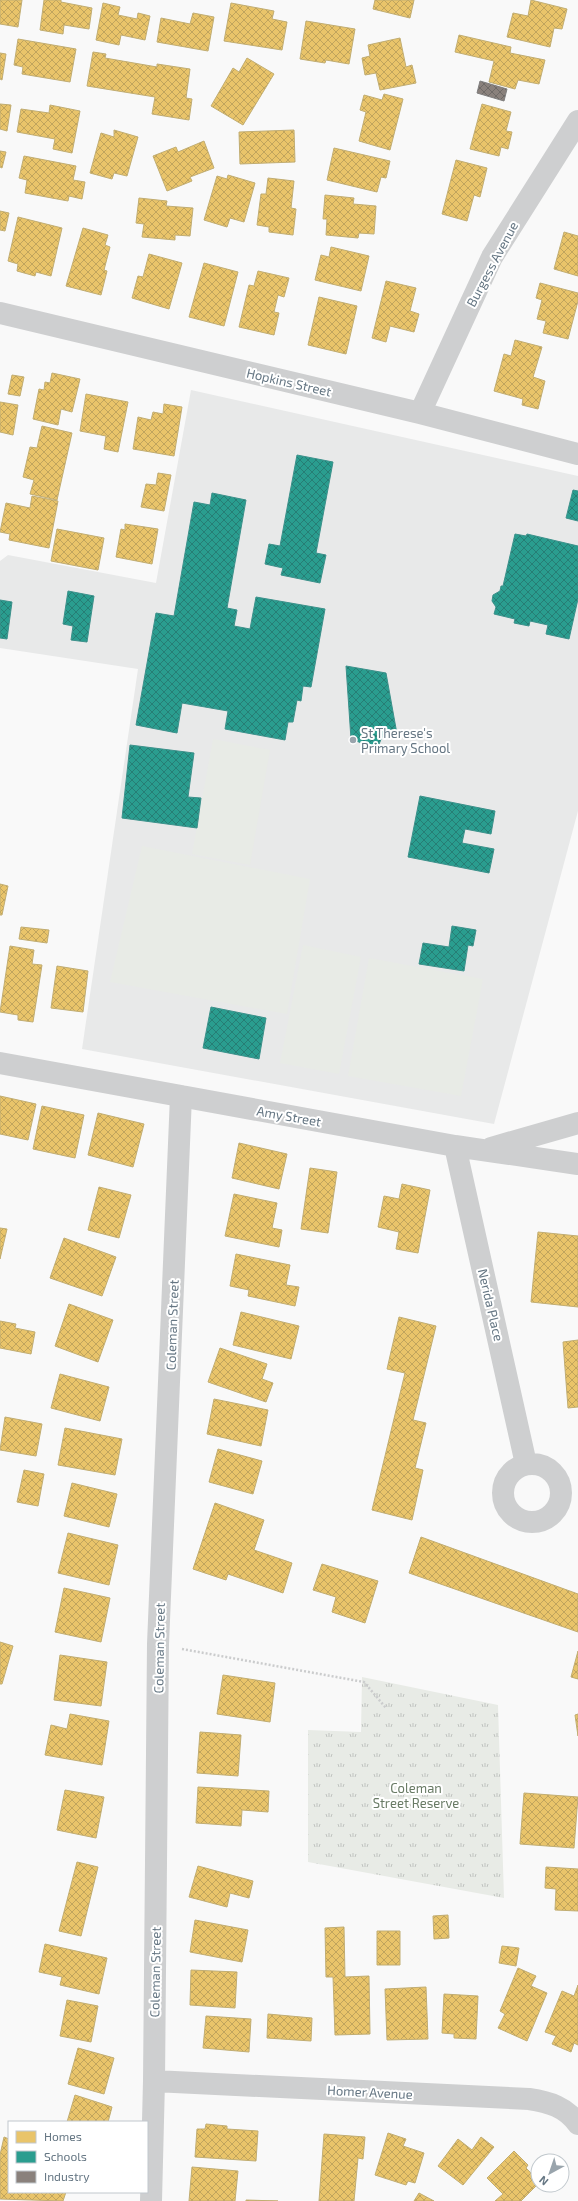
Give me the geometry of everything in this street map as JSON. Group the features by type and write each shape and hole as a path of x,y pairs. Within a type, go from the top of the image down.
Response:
{"street":[{"name":"Burgess Avenue","path":"420,413 492,257 578,121"},
{"name":"Hopkins Street","path":"0,313 420,413 578,454"},
{"name":"Amy Street","path":"0,1063 455,1146 578,1164"},
{"name":"Coleman Street","path":"151,2201 154,2081 158,1644 181,1096"},
{"path":"484,1150 578,1123"},
{"name":"Nerida Place","path":"455,1146 526,1464"},
{"name":"Homer Avenue","path":"154,2081 529,2099 547,2102 561,2108 578,2124"}],"path":[{"path":"158,1644 364,1682 386,1708"}],"shaded area":[{"name":"St Therese's Primary School","path":"191,390 578,476 578,811 494,1124 82,1049 138,669 0,648 0,561 8,555 156,583"}],"green space":[{"path":"213,739 270,750 250,865 192,854"},
{"path":"142,846 310,879 287,1014 110,982"},
{"path":"303,945 361,957 339,1074 280,1063"},
{"path":"369,958 483,979 461,1096 348,1076"},
{"name":"Coleman Street Reserve","path":"362,1677 498,1705 504,1898 308,1862 308,1730 361,1732"}],"building: Homes":[{"path":"0,0 22,0 18,27 0,24"},
{"path":"44,0 61,0 61,2 92,8 89,29 64,25 63,34 40,30"},
{"path":"375,0 414,0 410,18 373,9"},
{"path":"531,0 567,9 562,29 554,28 550,47 507,37 513,13 528,16"},
{"path":"103,3 120,7 118,15 137,19 138,13 150,16 145,40 121,35 119,45 96,40"},
{"path":"231,3 274,11 272,19 287,22 282,50 224,41"},
{"path":"193,13 214,17 208,51 157,42 161,18 190,24"},
{"path":"306,21 355,29 349,64 326,60 325,63 300,59"},
{"path":"459,35 511,47 510,53 545,60 539,84 518,80 515,89 489,82 494,61 455,52"},
{"path":"400,38 406,67 412,65 416,83 380,90 376,73 365,75 362,58 370,56 368,45"},
{"path":"18,39 76,49 70,82 22,74 23,67 14,65"},
{"path":"93,52 106,54 105,58 157,67 157,64 190,69 186,98 192,99 189,120 152,114 155,97 87,86"},
{"path":"0,53 6,54 2,80 0,79"},
{"path":"247,58 274,74 243,125 211,106 233,68 239,72"},
{"path":"384,94 403,99 390,150 359,141 366,112 360,110 364,95 382,100"},
{"path":"0,104 11,105 7,131 0,129"},
{"path":"482,104 511,112 506,131 512,132 508,149 501,147 499,156 470,149"},
{"path":"50,105 80,111 72,153 53,149 55,139 17,132 21,109 49,113"},
{"path":"114,130 138,137 127,176 114,173 112,179 90,173 101,133 114,137"},
{"path":"294,130 295,162 240,164 239,132"},
{"path":"204,141 214,168 190,177 192,181 167,191 153,156 176,147 178,152"},
{"path":"334,148 390,161 386,178 381,177 377,192 327,180"},
{"path":"0,151 6,152 2,168 0,167"},
{"path":"24,156 76,166 73,180 85,182 82,199 69,196 68,201 25,193 27,180 19,178"},
{"path":"456,160 487,168 480,197 474,195 467,221 442,214"},
{"path":"228,175 255,183 244,222 230,218 227,227 204,220 217,176 227,179"},
{"path":"268,178 294,181 291,208 296,209 293,235 269,232 269,227 257,225 261,194 266,194"},
{"path":"325,195 354,198 353,204 376,206 374,234 359,233 358,238 326,235 327,219 323,219"},
{"path":"139,198 167,201 166,206 193,208 190,236 175,235 175,240 142,237 144,224 136,223"},
{"path":"0,211 9,213 5,231 0,230"},
{"path":"18,217 62,228 51,276 36,272 35,276 17,271 18,264 8,261"},
{"path":"83,228 108,235 105,245 110,247 104,270 107,271 101,295 66,286"},
{"path":"564,232 578,236 578,276 554,269"},
{"path":"331,247 369,256 361,291 315,280 321,255 329,257"},
{"path":"149,254 182,263 169,309 132,298 138,276 143,277"},
{"path":"204,263 238,272 224,326 189,317"},
{"path":"258,271 289,278 284,297 278,295 274,312 279,313 274,335 239,327 249,285 254,286"},
{"path":"386,281 416,288 410,311 419,314 414,332 390,326 386,342 372,338"},
{"path":"540,283 578,293 578,301 568,339 543,333 546,321 537,319 542,300 536,298"},
{"path":"319,297 357,306 346,354 308,345"},
{"path":"515,340 542,347 533,377 545,381 538,409 522,405 523,399 494,391 504,354 511,356"},
{"path":"52,373 80,379 72,412 61,409 58,425 33,419 39,389 44,390 45,382 50,383"},
{"path":"12,375 24,377 20,396 8,394"},
{"path":"86,394 128,402 118,452 104,449 106,436 80,431"},
{"path":"0,402 18,405 13,435 0,432"},
{"path":"164,404 182,407 174,456 133,449 138,417 151,420 153,412 163,414"},
{"path":"42,426 72,433 57,500 30,494 34,480 23,477 30,447 37,448"},
{"path":"158,473 171,475 164,511 141,507 146,484 156,485"},
{"path":"32,496 58,501 49,548 9,540 10,534 0,532 6,503 30,508"},
{"path":"125,524 158,529 152,564 116,557 121,529 125,530"},
{"path":"57,529 104,538 98,570 51,561"},
{"path":"0,884 8,886 2,915 0,915"},
{"path":"21,927 49,930 47,943 19,939"},
{"path":"10,946 34,950 32,964 42,965 33,1022 18,1020 18,1015 0,1012"},
{"path":"57,966 88,971 83,1012 51,1008"},
{"path":"0,1096 36,1104 28,1140 0,1134"},
{"path":"42,1106 84,1115 75,1158 33,1149"},
{"path":"98,1113 144,1124 133,1167 88,1155"},
{"path":"239,1143 287,1154 279,1189 232,1178"},
{"path":"310,1168 337,1172 328,1233 301,1229"},
{"path":"402,1184 430,1190 418,1253 396,1249 399,1232 378,1227 384,1196 399,1199"},
{"path":"99,1187 131,1195 119,1238 88,1230"},
{"path":"234,1194 277,1203 272,1228 282,1230 279,1247 225,1236"},
{"path":"0,1228 7,1229 0,1259"},
{"path":"538,1232 578,1236 578,1307 531,1302"},
{"path":"64,1238 116,1257 102,1296 50,1278"},
{"path":"236,1254 290,1265 286,1285 299,1287 295,1306 248,1296 249,1290 230,1286"},
{"path":"69,1304 113,1320 98,1362 55,1346"},
{"path":"241,1312 299,1326 291,1359 233,1345"},
{"path":"399,1317 436,1326 413,1420 426,1423 415,1468 423,1470 412,1520 372,1510 405,1373 387,1369"},
{"path":"0,1321 16,1324 15,1328 35,1332 31,1354 0,1348"},
{"path":"578,1340 578,1407 568,1408 563,1342"},
{"path":"220,1348 267,1364 262,1379 273,1383 266,1402 208,1382"},
{"path":"60,1374 109,1387 100,1421 51,1408"},
{"path":"214,1399 268,1410 261,1446 207,1434"},
{"path":"5,1417 42,1424 36,1456 0,1450"},
{"path":"65,1428 122,1439 115,1475 58,1465"},
{"path":"218,1449 262,1461 253,1494 209,1482"},
{"path":"24,1470 44,1474 38,1506 17,1502"},
{"path":"72,1483 117,1494 109,1527 64,1516"},
{"path":"215,1503 264,1520 254,1550 292,1563 283,1593 228,1574 226,1580 193,1569"},
{"path":"68,1533 118,1545 109,1585 58,1573"},
{"path":"421,1537 578,1594 578,1632 409,1573"},
{"path":"322,1564 378,1581 365,1623 332,1612 336,1597 313,1590"},
{"path":"64,1588 110,1598 101,1642 55,1632"},
{"path":"0,1642 13,1646 2,1684 0,1684"},
{"path":"578,1651 578,1679 571,1677"},
{"path":"60,1655 107,1662 101,1706 54,1700"},
{"path":"223,1675 275,1683 270,1722 217,1714"},
{"path":"70,1714 109,1721 102,1765 45,1755 51,1725 67,1729"},
{"path":"578,1714 578,1736 575,1715"},
{"path":"200,1732 241,1735 238,1776 197,1773"},
{"path":"198,1787 269,1791 268,1812 242,1810 241,1826 196,1823"},
{"path":"65,1790 104,1797 96,1838 57,1830"},
{"path":"524,1793 578,1797 574,1848 520,1844"},
{"path":"77,1862 98,1867 81,1936 59,1931"},
{"path":"198,1866 253,1881 249,1898 230,1893 227,1907 189,1897"},
{"path":"546,1867 578,1869 578,1911 555,1910 556,1889 545,1888"},
{"path":"448,1915 449,1938 434,1939 433,1916"},
{"path":"195,1920 248,1930 242,1962 190,1952"},
{"path":"344,1927 345,1977 369,1976 370,2034 335,2035 333,1977 326,1977 325,1928"},
{"path":"377,1931 400,1931 400,1965 377,1965"},
{"path":"45,1944 107,1958 99,1994 60,1985 62,1977 39,1972"},
{"path":"502,1946 519,1948 516,1966 499,1963"},
{"path":"518,1968 536,1976 531,1986 547,1993 527,2041 498,2028 505,2014 500,2011"},
{"path":"191,1970 237,1972 235,2008 190,2005"},
{"path":"578,1985 578,2045 574,2043 571,2052 552,2044 556,2036 545,2032 562,1991 574,1996"},
{"path":"426,1987 428,2039 387,2040 385,1989"},
{"path":"444,1994 478,1996 476,2039 454,2038 454,2034 442,2033"},
{"path":"67,2000 98,2006 91,2042 60,2036"},
{"path":"268,2014 312,2018 311,2041 267,2038"},
{"path":"206,2016 251,2019 249,2052 203,2048"},
{"path":"78,2048 114,2058 104,2094 68,2084"},
{"path":"75,2095 112,2107 108,2121 67,2121"},
{"path":"206,2124 227,2126 227,2129 258,2131 256,2161 195,2157 197,2129 205,2129"},
{"path":"388,2133 406,2139 403,2146 424,2153 415,2183 408,2181 406,2185 375,2175"},
{"path":"324,2134 365,2137 363,2159 358,2158 354,2201 319,2201"},
{"path":"4,2137 8,2139 8,2193 66,2193 63,2201 0,2199 0,2155"},
{"path":"481,2137 494,2147 463,2185 438,2166 458,2139 472,2150"},
{"path":"514,2151 528,2165 526,2168 530,2172 530,2192 521,2201 495,2201 503,2194 487,2178"},
{"path":"192,2167 238,2171 235,2201 189,2201"},
{"path":"419,2193 434,2201 414,2201"},
{"path":"246,2200 278,2201 246,2201"}],"building: Schools":[{"path":"297,455 333,462 316,553 326,555 320,583 281,575 283,568 265,564 269,544 280,546"},
{"path":"573,490 578,491 578,521 566,518"},
{"path":"212,493 246,500 227,608 237,610 234,626 250,629 256,597 325,609 311,687 303,686 301,701 297,700 293,722 288,722 285,740 225,729 228,711 182,703 177,733 136,725 156,613 174,616 194,502 210,505"},
{"path":"515,534 526,536 527,534 578,546 578,599 569,639 546,634 548,625 530,621 529,626 514,623 515,619 494,614 496,607 492,601 493,595 500,591 501,586 503,586"},
{"path":"68,591 94,596 87,642 71,640 73,626 63,624"},
{"path":"0,600 12,602 7,639 0,638"},
{"path":"346,666 386,673 397,734 382,737 377,749 351,739"},
{"path":"130,745 194,753 188,797 201,798 197,828 122,818"},
{"path":"420,796 495,811 491,834 465,829 462,843 494,849 489,873 408,857"},
{"path":"452,926 476,930 473,946 468,945 464,971 419,964 423,943 449,947"},
{"path":"211,1007 266,1018 259,1059 203,1048"}],"building: Industry":[{"path":"480,81 507,89 504,101 477,93"}],"place":[{"name":"St Therese's Primary School","path":"353,740"}]}
